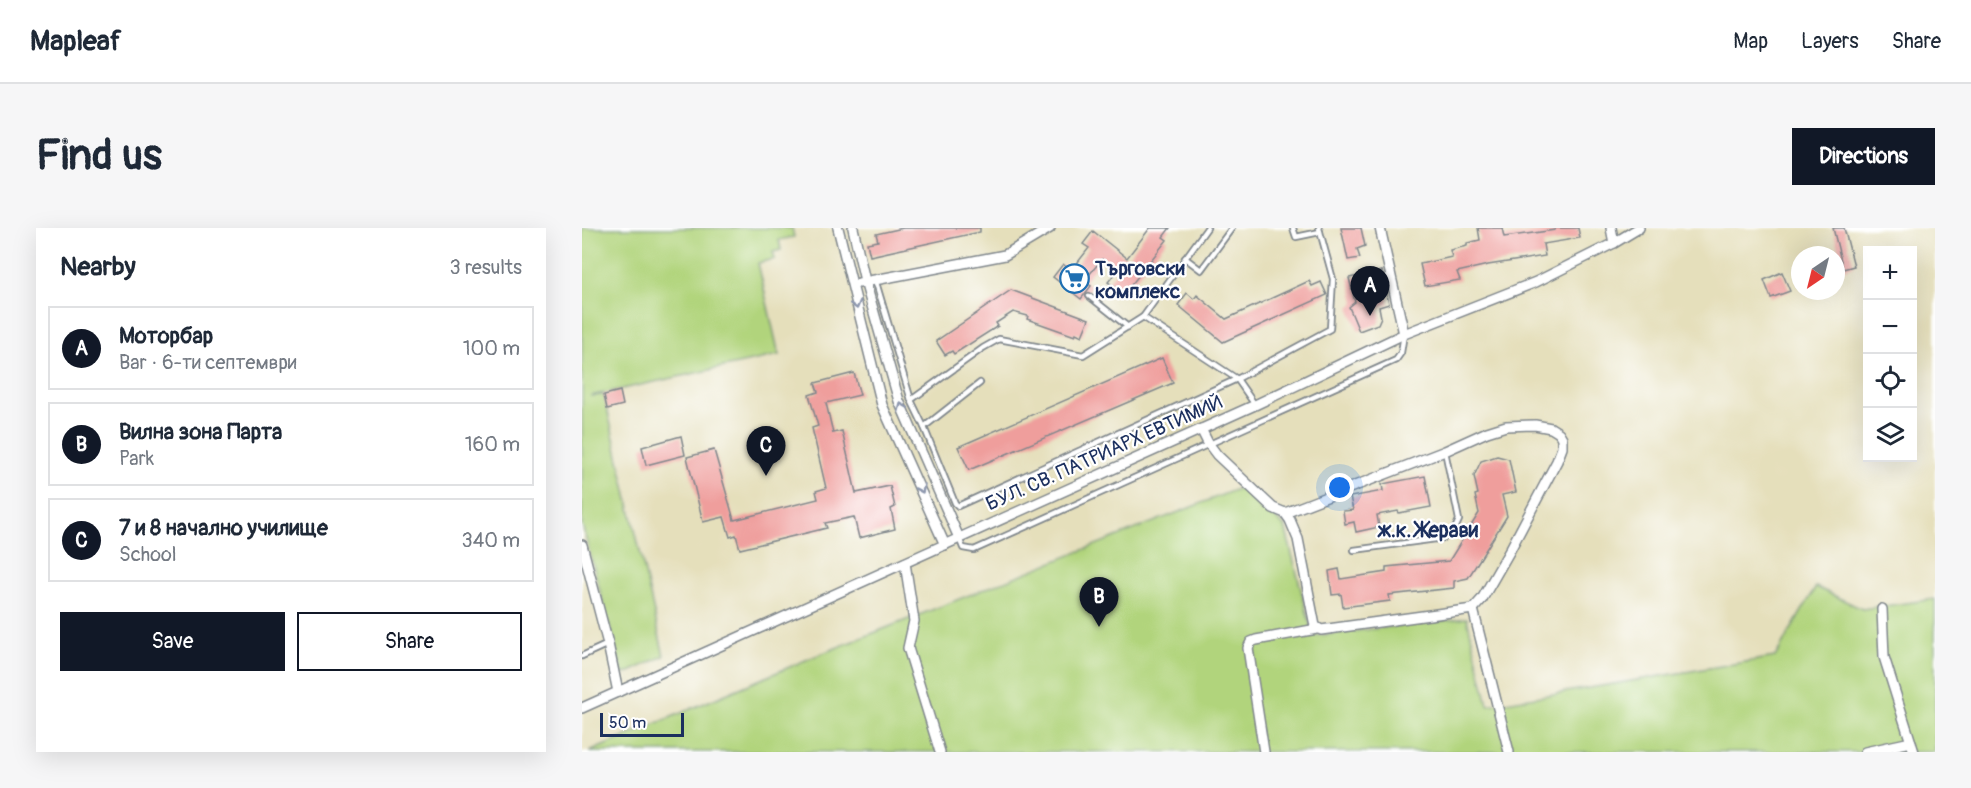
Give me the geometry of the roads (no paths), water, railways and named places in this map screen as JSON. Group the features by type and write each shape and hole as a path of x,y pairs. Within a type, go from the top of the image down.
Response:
{"street":[{"path":"838,228 882,405 945,544"},
{"path":"853,228 865,281 899,401 959,538"},
{"path":"851,285 1005,255 1050,228"},
{"path":"1380,228 1404,334"},
{"path":"1611,228 1614,243"},
{"name":"БУЛ. СВ. ПАТРИАРХ ЕВТИМИЙ","path":"582,708 1255,405 1404,334 1536,282 1639,228"},
{"path":"1201,429 1217,455 1273,508 1286,513 1506,426 1535,425 1559,433 1562,438 1562,448 1557,461 1509,552 1482,599 1473,609 1327,630 1317,629 1251,642 1248,648 1264,752"},
{"path":"1286,513 1298,539 1317,629"},
{"path":"582,545 618,692"},
{"path":"904,563 914,621 908,648 940,752"},
{"path":"1473,609 1509,752"},
{"path":"1882,609 1884,657 1914,752"},
{"path":"1865,752 1911,742"}],"lane":[{"path":"911,400 999,339 1083,355 1143,317 1207,228"},
{"path":"1185,258 1201,270 1232,228"},
{"path":"947,511 1237,379 1330,329 1333,279 1319,230 1296,237 1293,228"},
{"path":"875,279 911,400 956,505"},
{"path":"1089,296 1128,327"},
{"path":"1143,317 1237,379 1255,405"},
{"path":"959,538 963,548 974,550 1396,360 1401,352 1404,334"},
{"path":"924,427 980,383"},
{"path":"1354,550 1444,538 1454,531 1459,520 1445,451"},
{"path":"582,656 608,644"}],"place":[{"name":"Търговски комплекс","path":"1074,279"},
{"name":"Моторбар","path":"1370,316"},
{"name":"7 и 8 начално училище","path":"766,476"},
{"name":"Вилна зона Парта","path":"1099,627"}],"district":[{"name":"ж.к. Жерави","path":"1428,530"}]}
